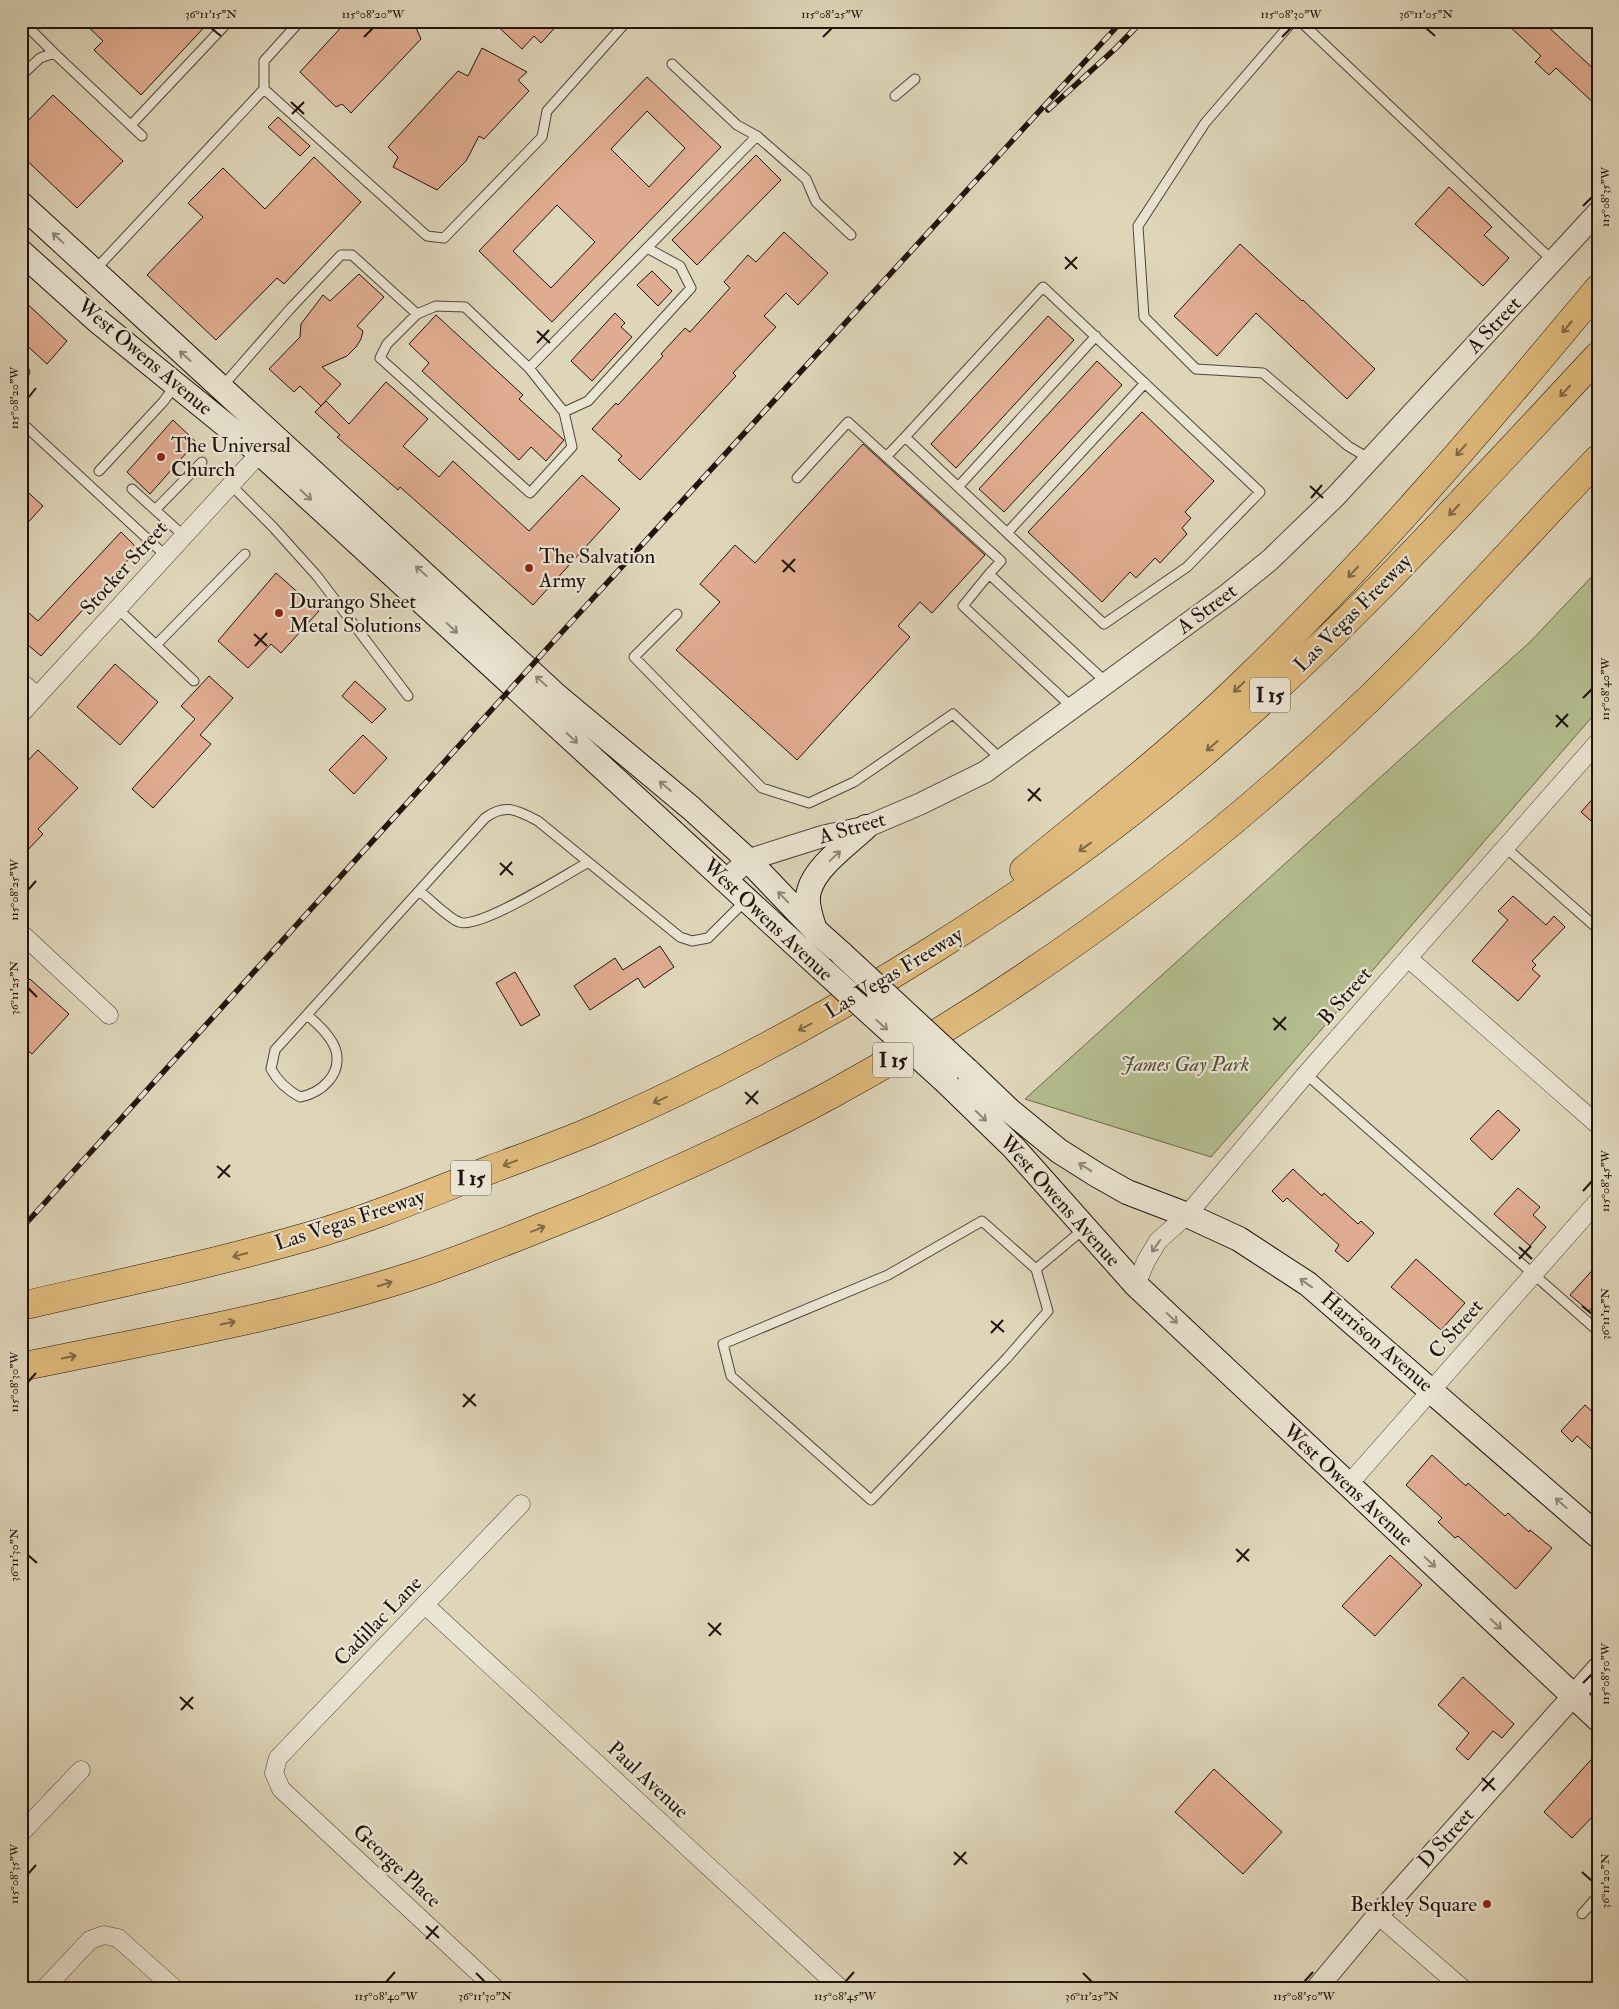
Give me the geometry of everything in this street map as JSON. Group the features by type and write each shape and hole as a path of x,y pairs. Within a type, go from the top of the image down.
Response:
{"highway":[{"path":"892,976 1137,778 1240,686 1324,602 1393,528 1598,289"},
{"name":"Las Vegas Freeway","path":"21,1306 291,1241 396,1207 595,1129 660,1100 810,1024 892,976 972,925 1090,844 1205,752 1285,680 1384,585 1598,356"},
{"name":"I 15","path":"21,1368 323,1302 422,1272 538,1229 627,1192 810,1105 889,1062 956,1021 1081,938 1171,870 1265,794 1351,716 1433,636 1598,459"}],"main road":[{"name":"West Owens Avenue","path":"21,204 558,697 691,808 748,860 815,930 1008,1110 1059,1150 1127,1192"},
{"name":"West Owens Avenue","path":"21,252 100,323 260,452 946,1082 1014,1148 1136,1285 1598,1718"},
{"path":"100,323 123,299"},
{"path":"815,930 809,910 808,892 817,873 866,827"},
{"name":"Harrison Avenue","path":"1127,1192 1187,1215 1239,1238 1308,1284 1598,1536"}],"street":[{"name":"A Street","path":"726,880 748,860 824,836 866,827 920,804 985,772 1228,594 1270,560 1302,530 1598,212"},
{"name":"Stocker Street","path":"21,714 260,452"},
{"path":"21,682 37,696"},
{"name":"B Street","path":"1136,1285 1146,1261 1158,1241 1187,1215 1306,1074 1598,742"},
{"path":"21,933 109,1015"},
{"path":"1408,958 1598,1125"},
{"name":"C Street","path":"1348,1485 1598,1202"},
{"name":"Cadillac Lane","path":"274,1773 278,1758 521,1504"},
{"name":"Paul Avenue","path":"425,1605 840,1988"},
{"name":"D Street","path":"1317,1988 1378,1915 1598,1668"},
{"path":"21,1833 81,1770"},
{"name":"George Place","path":"274,1773 281,1789 495,1988"},
{"path":"1378,1915 1462,1988"},
{"path":"44,1988 90,1940 104,1934 118,1938 174,1988"}],"lane":[{"path":"22,21 142,136"},
{"path":"131,125 229,21"},
{"path":"93,272 264,89 264,61 300,21"},
{"path":"264,89 427,236 444,238 542,137 547,111 628,21"},
{"path":"1293,21 1205,122 1138,226 1144,317 1196,369 1263,373 1348,446 1370,459"},
{"path":"1300,21 1553,261"},
{"path":"1591,21 1598,27"},
{"path":"21,76 40,58 54,53"},
{"path":"672,64 737,125 757,136 806,179 816,202 851,235"},
{"path":"895,96 915,78"},
{"path":"529,368 757,136"},
{"path":"564,412 588,402 691,288 680,266 647,248"},
{"path":"221,388 290,309 341,255 352,255 417,314"},
{"path":"886,457 904,437 1043,287 1260,492 1187,567 1104,624 904,437"},
{"path":"436,306 465,307 529,368 564,412 572,447 530,494 380,358 387,344 417,314 436,306"},
{"path":"958,487 1096,336"},
{"path":"21,368 25,372 21,376"},
{"path":"1007,533 1145,383"},
{"path":"99,471 163,402 176,384"},
{"path":"21,422 166,556"},
{"path":"797,478 848,422 1001,562 988,574 963,606 1073,708"},
{"path":"155,510 202,462"},
{"path":"231,485 273,527 317,576 408,696"},
{"path":"132,489 184,536"},
{"path":"156,645 245,554"},
{"path":"988,574 1107,683"},
{"path":"118,609 194,680"},
{"path":"677,614 634,657 762,788 809,803 854,782 953,714 1002,760"},
{"path":"307,1015 322,1028 336,1050 336,1068 330,1081 312,1094 300,1097 278,1081 271,1070 275,1050 484,818 495,810 520,811 538,821 587,863 680,937 692,941 708,938 746,899"},
{"path":"1505,848 1598,929"},
{"path":"419,891 457,922 468,924 487,918 587,863"},
{"path":"1306,1074 1598,1332"},
{"path":"982,1221 1036,1269 1048,1311 1007,1358 871,1500 731,1376 723,1344 888,1275 982,1221"},
{"path":"1036,1269 1085,1228"},
{"path":"1582,1914 1598,1896"}],"green space":[{"name":"James Gay Park","path":"1598,570 1598,710 1211,1157 1025,1099 1531,641"}],"building":[{"path":"82,21 210,21 141,95 94,50 103,41"},
{"path":"347,21 413,21 421,39 351,113 342,104 336,107 300,72"},
{"path":"492,21 561,21 541,43 534,36 522,49"},
{"path":"1504,21 1542,21 1598,73 1598,107 1556,68 1549,75 1535,62 1541,56"},
{"path":"482,48 527,72 518,80 529,91 484,139 479,136 466,161 437,190 393,167 398,157 388,147 458,71 468,76"},
{"path":"647,77 721,147 552,322 479,251","holes":["647,111 685,148 649,187 611,149","557,205 595,242 551,288 513,251"]},
{"path":"53,95 123,161 77,208 21,155 21,128"},
{"path":"278,117 310,146 300,156 268,127"},
{"path":"756,155 781,180 697,265 672,240"},
{"path":"314,157 361,202 284,284 277,278 216,340 147,275 203,217 188,203 223,168 265,209"},
{"path":"1449,187 1492,227 1484,235 1509,258 1483,286 1415,224"},
{"path":"784,232 828,273 798,305 786,293 764,316 776,327 733,373 736,376 640,480 618,460 622,456 592,429 616,403 618,405 663,356 661,354 685,328 690,332 730,288 724,282 748,255 756,262"},
{"path":"1240,244 1303,300 1375,369 1347,399 1256,313 1217,356 1174,316"},
{"path":"652,271 672,291 658,306 637,285"},
{"path":"359,274 384,297 357,326 363,331 356,347 347,356 322,367 341,384 321,406 300,386 294,392 269,369 300,337 301,324 323,295 330,301"},
{"path":"21,298 67,341 47,364 21,340"},
{"path":"615,313 625,323 621,327 632,337 592,381 571,361"},
{"path":"436,315 523,395 519,399 564,440 546,461 531,447 519,460 422,371 429,363 409,344"},
{"path":"1048,316 1074,340 956,468 931,444"},
{"path":"1097,361 1122,385 1004,512 979,489"},
{"name":"The Salvation Army","path":"386,382 428,419 403,446 439,477 453,461 529,531 582,475 620,509 533,605 400,487 398,490 337,437 340,435 315,412 326,401 349,424"},
{"path":"1142,412 1214,481 1185,512 1191,518 1182,528 1187,534 1160,563 1155,558 1136,578 1130,572 1102,602 1028,532"},
{"name":"The Universal Church","path":"173,420 196,442 150,494 127,472"},
{"path":"863,444 985,555 932,613 920,602 898,626 910,637 797,760 676,650 720,602 700,584 735,545 755,563"},
{"path":"21,486 43,506 21,530"},
{"path":"121,532 138,549 41,656 21,639 21,606 38,621"},
{"name":"Durango Sheet Metal Solutions","path":"276,573 319,611 281,653 271,644 248,668 218,641"},
{"path":"115,664 158,702 120,745 77,707"},
{"path":"209,676 233,698 200,735 211,744 153,808 132,789 195,719 181,706"},
{"path":"355,681 386,709 372,723 342,696"},
{"path":"363,735 387,758 354,794 329,770"},
{"path":"38,750 78,788 38,829 43,834 21,857 21,768"},
{"path":"1598,793 1598,827 1581,812"},
{"path":"1513,896 1546,925 1554,916 1565,927 1532,961 1536,965 1532,969 1540,976 1518,1001 1472,961 1508,920 1498,911"},
{"path":"660,946 674,967 644,988 638,978 590,1010 574,986 615,958 623,970"},
{"path":"515,972 540,1015 521,1026 496,983"},
{"path":"30,979 69,1014 32,1054 21,1045 21,988"},
{"path":"1498,1110 1520,1130 1492,1160 1470,1139"},
{"path":"1293,1169 1322,1196 1324,1193 1358,1224 1361,1221 1374,1233 1348,1262 1335,1251 1339,1245 1287,1198 1283,1202 1272,1191"},
{"path":"1518,1188 1540,1207 1533,1215 1546,1227 1530,1246 1494,1214"},
{"path":"1416,1259 1465,1303 1441,1330 1391,1287"},
{"path":"1598,1264 1598,1301 1589,1311 1570,1295"},
{"path":"1585,1405 1598,1417 1598,1455 1577,1436 1572,1442 1561,1431"},
{"path":"1432,1455 1466,1486 1468,1483 1505,1516 1508,1513 1529,1532 1530,1530 1552,1548 1516,1589 1458,1536 1455,1538 1438,1522 1442,1518 1406,1485"},
{"path":"1390,1555 1422,1585 1375,1636 1342,1606"},
{"path":"1463,1677 1514,1724 1502,1738 1493,1731 1468,1760 1456,1749 1469,1733 1438,1705"},
{"path":"1598,1752 1598,1811 1572,1838 1544,1812"},
{"path":"1214,1769 1282,1832 1243,1874 1175,1812"}],"railway":[{"path":"21,1229 563,631 1122,21"},
{"path":"1048,110 1116,48 1142,21"}],"place":[{"name":"The Universal Church","path":"161,457"},
{"name":"The Salvation Army","path":"529,568"},
{"name":"Durango Sheet Metal Solutions","path":"279,613"},
{"name":"Berkley Square","path":"1487,1904"}]}
